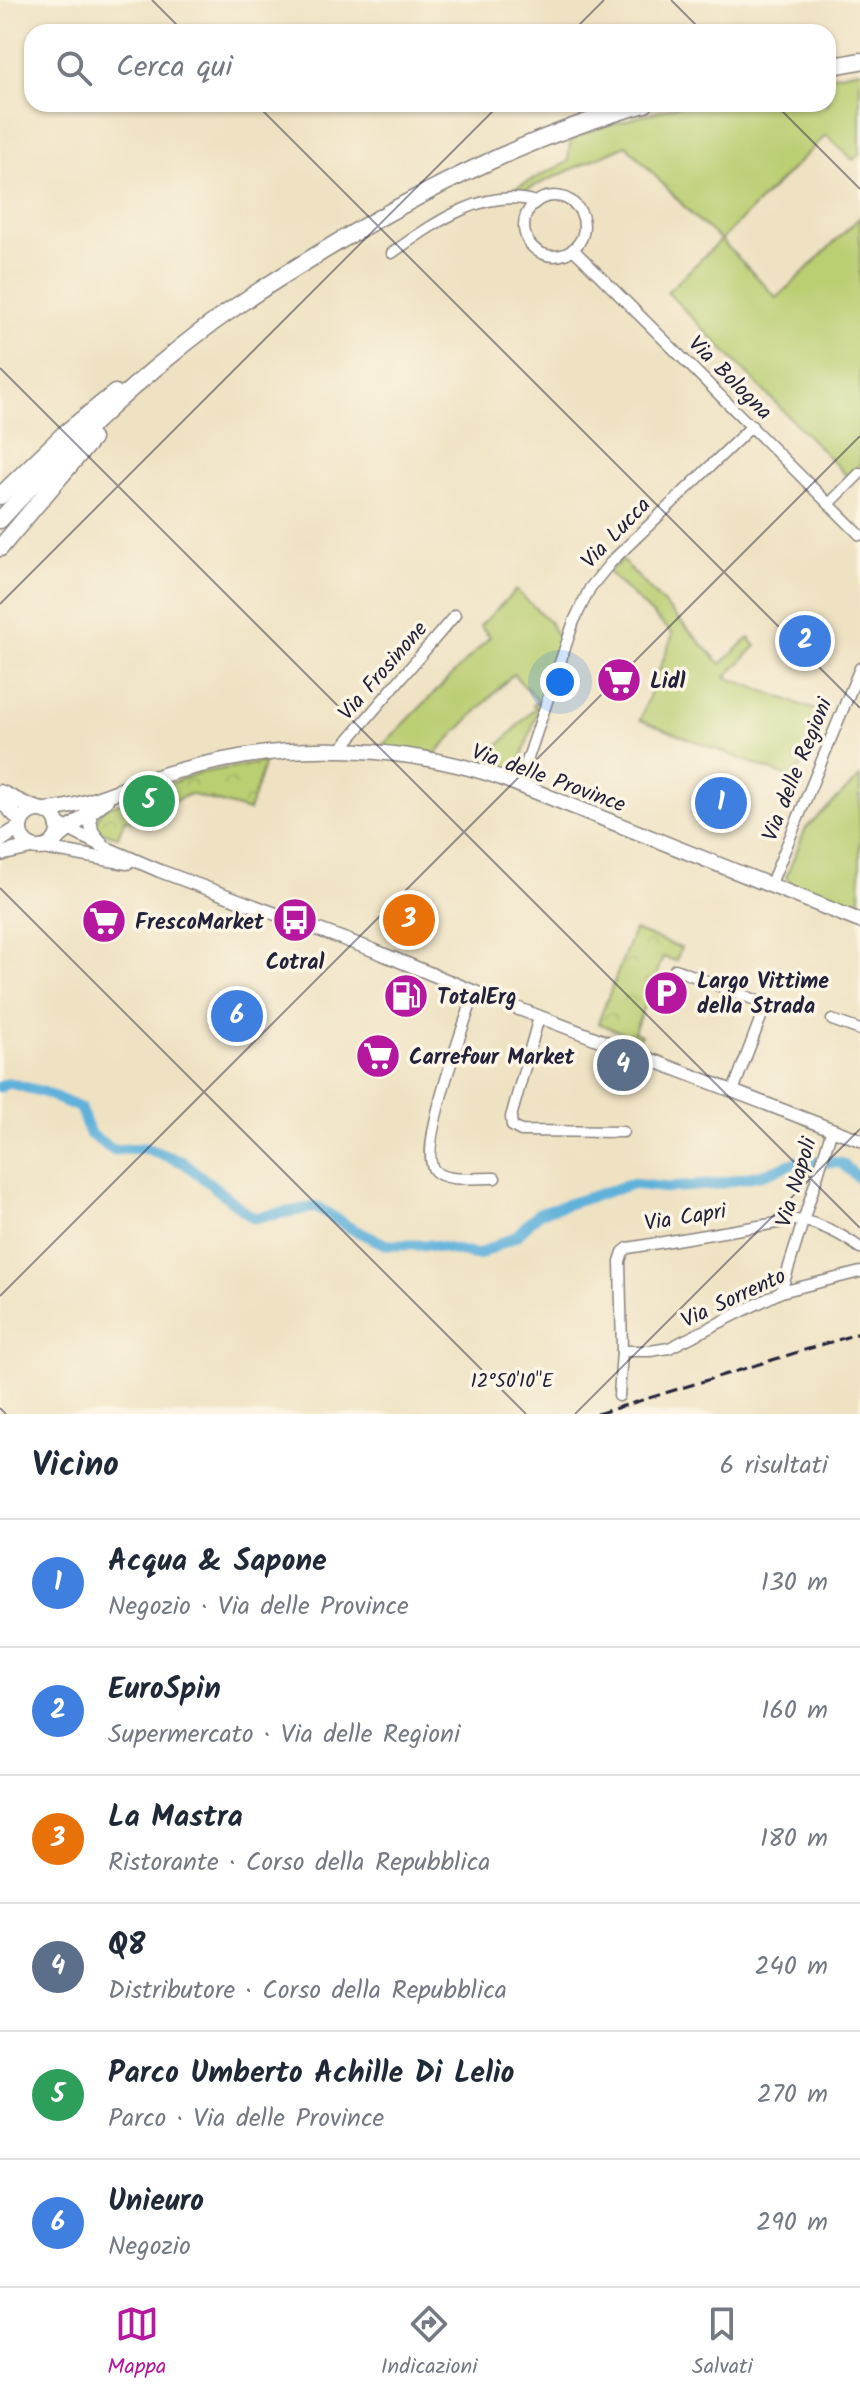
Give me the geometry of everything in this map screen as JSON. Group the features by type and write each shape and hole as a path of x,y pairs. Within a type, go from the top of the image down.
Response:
{"main road":[{"path":"836,66 860,61"},
{"path":"0,496 81,418 283,275 411,200 522,146 622,112"},
{"path":"0,520 67,449 175,351"},
{"path":"0,548 70,463 175,351"},
{"name":"Via delle Province","path":"0,840 30,812 116,793 171,773 221,761 268,753 339,751 395,755 486,773 860,921"},
{"path":"0,792 48,812 63,826 43,845 0,854"},
{"name":"Via delle Province","path":"63,826 116,793"},
{"path":"0,800 20,824 22,839 43,845"}],"street":[{"path":"392,253 426,229 476,205 508,198 536,202 556,196 566,198 581,212 583,232 573,249 553,256 534,248 527,240 525,219 536,202"},
{"name":"Via Bologna","path":"573,249 860,535"},
{"name":"Via Lucca","path":"519,785 574,621 590,588 612,561 752,426"},
{"path":"829,504 860,473"},
{"name":"Via Frosinone","path":"339,751 455,615"},
{"name":"Via delle Regioni","path":"770,886 860,668"},
{"path":"89,811 92,831 104,847"},
{"path":"63,826 160,871 298,921 860,1140"},
{"path":"43,845 160,871"},
{"path":"675,969 766,1004 733,1091"},
{"path":"475,992 438,1109 430,1162 434,1170 445,1176 495,1178"},
{"path":"539,1017 511,1119 512,1126 521,1131 623,1132"},
{"path":"832,1020 860,1030"},
{"name":"Via Napoli","path":"781,1292 832,1129"},
{"path":"804,1220 860,1248"},
{"name":"Via Capri","path":"619,1396 622,1351 620,1261 623,1252 628,1248 804,1220"},
{"name":"Via Sorrento","path":"622,1351 657,1351 781,1292 860,1272"}],"green space":[{"path":"860,70 860,154 853,160 826,135 721,240 694,217 626,145 521,192 507,192 568,162 570,143 578,136 655,112 836,112 836,74"},
{"path":"860,217 860,464 847,476 667,292 721,240 777,298"},
{"path":"622,560 721,664 749,638 756,646 726,677 821,712 796,780 640,720 673,634 608,572"},
{"path":"516,590 549,621 561,643 519,766 510,773 479,766 535,708 533,705 538,701 513,674 434,755 380,748 490,637 480,626"},
{"path":"265,762 249,811 190,794 159,808 150,827 125,819 118,837 97,831 96,822 103,809 198,773"},
{"path":"860,777 860,914 808,894 786,877 806,828"},
{"path":"634,930 681,948 676,961 663,957 634,1032 641,1035 639,1040 598,1023"}],"waterway":[{"path":"0,1087 9,1083 43,1092 80,1108 90,1134 113,1150 145,1148 183,1162 253,1218 317,1207 352,1229 387,1245 429,1245 478,1255 516,1236 539,1213 632,1184 668,1188 717,1184 764,1174 802,1160 841,1163 860,1179"}],"railway":[{"path":"597,1414 860,1333"}],"place":[{"name":"EuroSpin","path":"805,641"},
{"name":"Lidl","path":"619,680"},
{"name":"Parco Umberto Achille Di Lelio","path":"149,801"},
{"name":"Acqua & Sapone","path":"721,803"},
{"name":"Cotral","path":"295,920"},
{"name":"La Mastra","path":"409,920"},
{"name":"FrescoMarket","path":"104,921"},
{"name":"Largo Vittime della Strada","path":"666,993"},
{"name":"TotalErg","path":"406,996"},
{"name":"Unieuro","path":"237,1016"},
{"name":"Carrefour Market","path":"378,1056"},
{"name":"Q8","path":"623,1065"}]}
